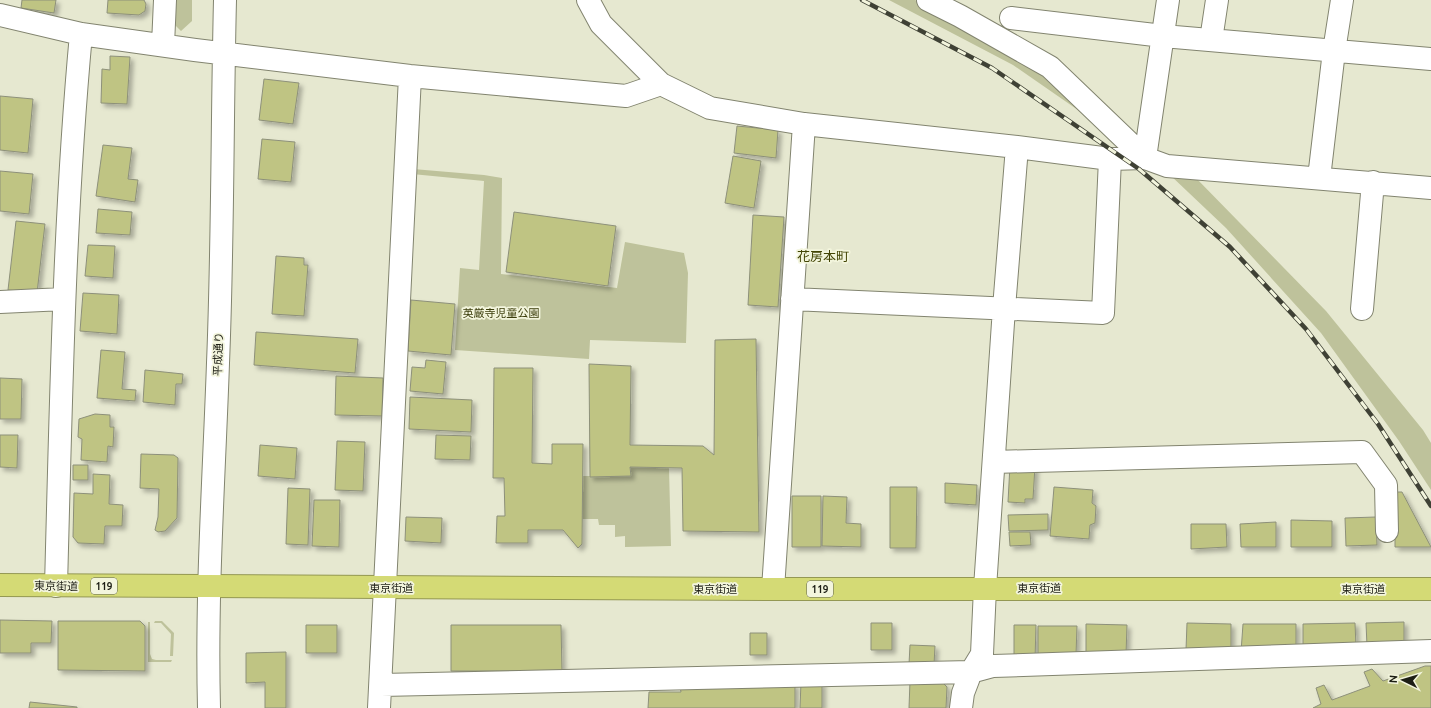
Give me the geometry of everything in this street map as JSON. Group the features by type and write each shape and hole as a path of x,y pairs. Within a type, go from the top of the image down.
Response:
{"highway":[{"name":"東京街道","path":"0,585 386,588 1431,589"}],"street":[{"path":"162,45 165,0"},
{"name":"平成通り","path":"209,708 208,587 218,362 225,0"},
{"path":"588,0 601,24 661,84 710,108 804,124 1017,147 1110,159 1145,158 1167,166 1431,188"},
{"path":"928,0 960,16 1050,67 1145,158"},
{"path":"1145,158 1168,0"},
{"path":"1211,40 1217,0"},
{"path":"1319,178 1334,51 1342,0"},
{"path":"1007,43 1013,9 1163,36 1431,59"},
{"path":"0,15 81,34 410,76 626,96 661,84"},
{"path":"56,586 64,299 74,115 81,34"},
{"path":"379,708 410,76"},
{"path":"773,589 804,124"},
{"path":"961,708 963,693 971,672 982,654 1004,308 1017,147"},
{"path":"792,300 1103,312 1110,159"},
{"path":"1362,309 1373,182"},
{"path":"0,302 64,299"},
{"path":"994,462 1362,452 1386,485 1387,531"},
{"path":"381,685 971,672 993,666 1431,651"}],"green space":[{"path":"174,0 192,0 192,21 181,31 172,22"},
{"path":"889,0 915,0 1047,76 1101,126 1013,65"},
{"name":"英厳寺児童公園","path":"413,169 502,178 501,274 617,288 625,242 684,253 688,273 686,343 590,340 589,359 455,350 460,268 479,270 484,181 412,174"},
{"path":"1169,174 1195,177 1326,311 1423,430 1431,443 1431,490 1399,441 1321,333 1226,228"},
{"path":"630,467 669,468 671,546 625,547 625,536 615,537 615,525 599,525 598,519 582,519 583,476 631,476"},
{"path":"155,621 162,621 174,633 173,656 170,656 171,634 161,623 154,623"},
{"path":"148,622 150,622 150,654 152,659 172,660 171,662 148,662"}],"building":[{"path":"22,0 56,0 54,13 21,8"},
{"path":"108,0 144,0 146,4 145,11 139,15 107,13"},
{"path":"110,56 130,57 127,104 101,103 102,69 110,70"},
{"path":"264,79 299,83 293,124 259,120"},
{"path":"0,96 33,99 28,153 0,150"},
{"path":"737,126 778,130 776,158 734,153"},
{"path":"262,139 295,142 291,182 258,179"},
{"path":"103,145 132,148 128,179 138,180 135,202 96,196"},
{"path":"733,156 761,161 754,208 725,203"},
{"path":"0,171 33,174 29,214 0,211"},
{"path":"98,209 132,212 130,235 96,233"},
{"path":"514,212 616,226 608,286 506,272"},
{"path":"753,215 784,217 778,307 748,305"},
{"path":"16,221 45,224 37,293 8,290"},
{"path":"88,245 115,246 113,278 85,276"},
{"path":"276,256 304,258 304,265 308,265 304,316 272,314"},
{"path":"83,293 119,295 117,334 80,331"},
{"path":"411,300 455,304 451,355 408,351"},
{"path":"256,332 358,339 355,373 254,365"},
{"path":"756,339 759,532 683,531 682,468 630,467 631,476 590,477 589,364 631,366 630,445 703,446 714,455 715,340"},
{"path":"101,350 125,352 122,389 136,390 135,401 97,398"},
{"path":"426,360 446,362 443,394 410,391 412,367 425,368"},
{"path":"494,368 533,368 532,463 552,464 552,444 583,444 582,544 578,548 563,530 528,530 528,543 496,543 497,516 505,516 504,478 493,478"},
{"path":"145,370 183,374 182,384 176,384 175,405 143,402"},
{"path":"336,376 383,378 382,416 335,415"},
{"path":"0,378 22,379 21,419 0,419"},
{"path":"410,397 472,400 471,432 409,429"},
{"path":"95,414 110,415 110,427 114,427 113,447 108,446 107,462 81,460 82,439 78,437 79,419"},
{"path":"0,435 18,435 17,468 0,467"},
{"path":"436,435 471,436 470,460 435,459"},
{"path":"337,441 365,442 363,491 335,490"},
{"path":"260,445 297,448 295,479 258,476"},
{"path":"141,454 174,455 178,458 177,518 165,531 158,532 155,530 158,517 159,489 140,488"},
{"path":"73,465 88,465 88,480 73,480"},
{"path":"1010,465 1035,466 1033,499 1025,499 1025,503 1008,502"},
{"path":"93,474 110,475 109,504 123,505 122,526 105,526 104,544 78,543 73,537 74,493 93,494"},
{"path":"945,483 977,485 976,505 945,503"},
{"path":"890,487 917,487 916,548 890,548"},
{"path":"1054,487 1093,490 1092,503 1096,506 1095,523 1090,525 1089,539 1050,536"},
{"path":"288,488 310,489 308,545 286,544"},
{"path":"1395,492 1402,492 1431,547 1395,547"},
{"path":"792,496 821,496 821,547 792,547"},
{"path":"823,496 847,497 846,523 861,524 861,547 822,546"},
{"path":"314,500 340,500 339,547 312,546"},
{"path":"1048,514 1048,530 1009,531 1008,515"},
{"path":"406,517 442,518 441,543 405,541"},
{"path":"1376,517 1377,545 1346,546 1345,518"},
{"path":"1291,520 1332,521 1332,547 1291,547"},
{"path":"1276,522 1276,547 1241,547 1240,524"},
{"path":"1191,524 1226,524 1227,547 1191,549"},
{"path":"1009,532 1030,532 1031,545 1010,546"},
{"path":"0,620 52,621 51,643 31,643 31,653 0,653"},
{"path":"58,621 140,621 145,626 145,671 58,670"},
{"path":"1404,622 1404,646 1367,646 1366,623"},
{"path":"871,623 892,623 892,650 871,650"},
{"path":"1187,623 1231,624 1231,651 1186,650"},
{"path":"1355,623 1356,647 1303,648 1303,624"},
{"path":"1086,624 1127,625 1126,655 1086,654"},
{"path":"1243,624 1296,624 1296,648 1241,652"},
{"path":"306,625 337,625 337,653 306,653"},
{"path":"451,625 561,625 562,671 451,671"},
{"path":"1014,625 1036,625 1035,660 1014,660"},
{"path":"1038,626 1077,626 1076,655 1038,658"},
{"path":"750,633 767,633 767,655 750,655"},
{"path":"910,645 935,646 934,665 909,664"},
{"path":"286,652 286,708 265,708 265,682 246,683 246,653"},
{"path":"1425,666 1431,666 1431,708 1313,708 1321,704 1316,688 1324,685 1332,700 1370,686 1364,672 1372,669 1383,681"},
{"path":"910,681 942,682 947,687 946,708 909,708"},
{"path":"801,682 822,682 822,708 800,708"},
{"path":"795,684 795,708 648,708 649,692 681,692 680,687"},
{"path":"30,702 77,707 77,708 29,708"}],"railway":[{"path":"862,0 992,68 1139,169 1230,247 1306,329 1378,424 1431,506"}],"district":[{"name":"花房本町","path":"823,256"}]}
